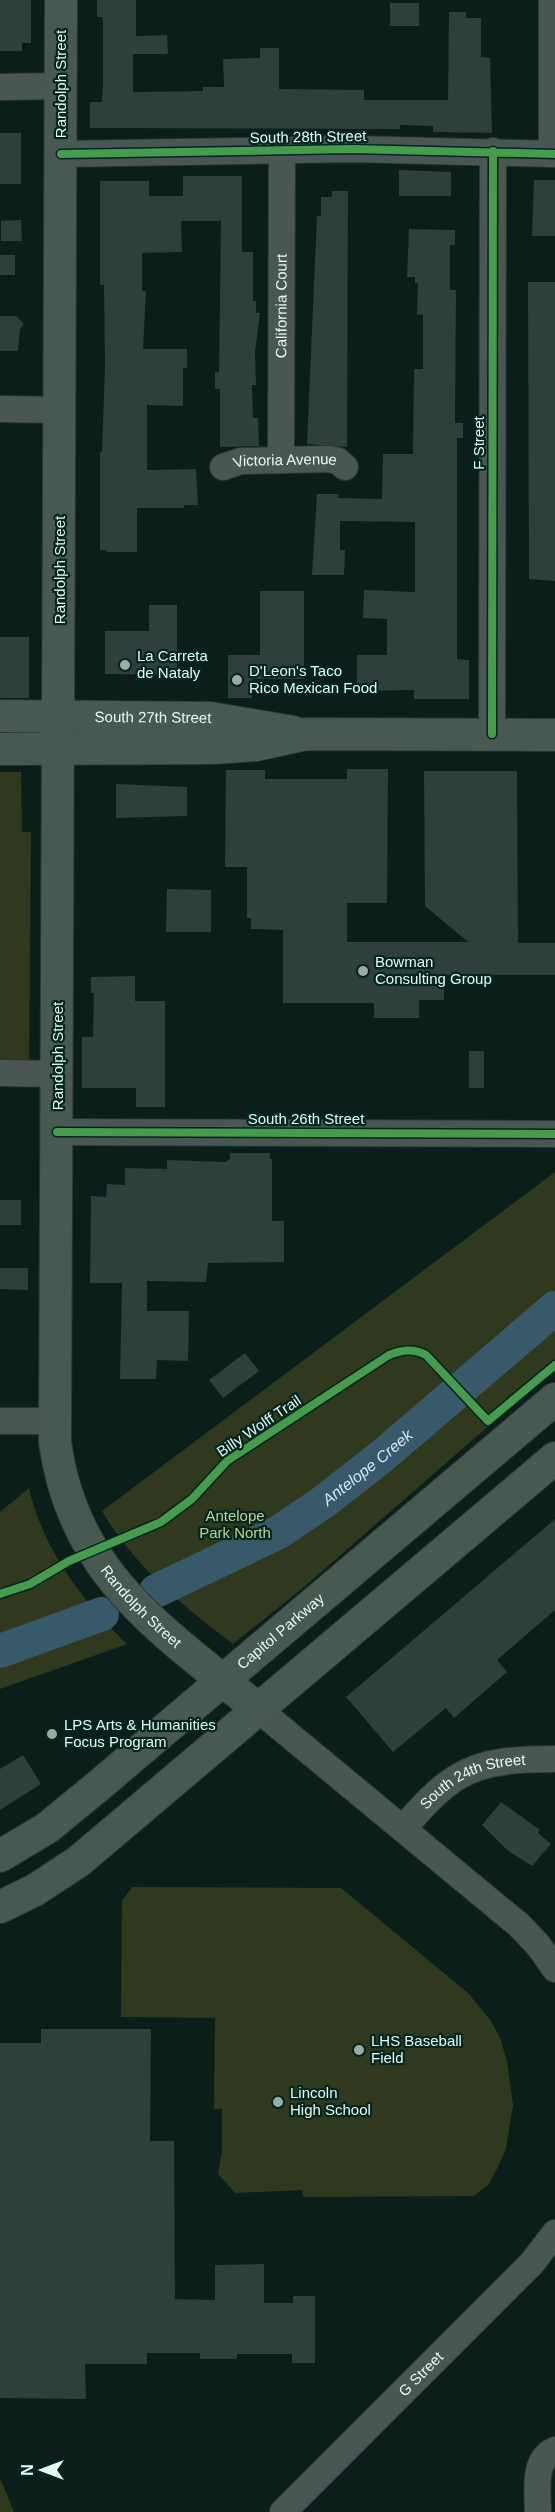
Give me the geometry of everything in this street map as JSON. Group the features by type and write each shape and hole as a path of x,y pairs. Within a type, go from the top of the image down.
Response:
{"main road":[{"name":"Randolph Street","path":"61,0 55,1442 62,1481 74,1516 92,1552 132,1604 259,1710"},
{"name":"South 27th Street","path":"0,716 210,718 306,734 555,735"},
{"name":"South 27th Street","path":"0,748 214,748 256,745 306,734"},
{"name":"Capitol Parkway","path":"0,1856 47,1828 555,1399"},
{"path":"0,1907 35,1890 79,1861 555,1458"}],"street":[{"path":"552,0 553,154"},
{"path":"0,87 61,86"},
{"name":"California Court","path":"281,460 282,151"},
{"name":"South 28th Street","path":"61,153 493,151 553,154"},
{"name":"F Street","path":"492,734 493,151"},
{"path":"0,409 60,410"},
{"name":"Victoria Avenue","path":"223,467 241,461 329,459 338,461 345,467"},
{"path":"0,1073 58,1074"},
{"name":"South 26th Street","path":"57,1132 555,1134"},
{"path":"0,1421 55,1421"},
{"name":"Randolph Street","path":"259,1710 519,1925 538,1945 555,1969"},
{"name":"South 24th Street","path":"403,1829 432,1796 449,1781 471,1769 502,1761 555,1760"},
{"name":"G Street","path":"283,2512 532,2263 555,2232"},
{"path":"538,2512 538,2476 550,2454"}],"green space":[{"path":"0,772 21,772 22,832 31,832 29,1074 0,1073"},
{"name":"Antelope Park North","path":"555,1172 555,1368 304,1587 233,1644 161,1584 129,1550 102,1511"},
{"path":"29,1488 44,1532 66,1573 95,1610 127,1644 0,1689 0,1512"},
{"name":"LHS Baseball Field","path":"132,1887 341,1888 468,1993 491,2021 500,2038 507,2061 513,2105 506,2148 489,2184 474,2196 303,2197 302,2190 235,2193 218,2174 222,2151 222,2109 214,2109 215,2018 121,2017 122,1901"},
{"path":"0,2478 14,2512 0,2512"}],"building":[{"path":"0,0 31,0 31,43 22,43 22,51 0,51"},
{"path":"97,0 136,0 136,36 167,35 168,54 133,54 133,92 203,91 203,87 224,87 223,59 260,58 260,48 279,48 279,89 364,90 364,100 448,100 449,12 466,12 466,18 481,18 481,57 490,58 492,133 433,132 433,126 400,125 400,129 90,128 90,102 102,102 103,84 103,20 102,17 97,17"},
{"path":"390,3 419,3 419,26 390,26"},
{"path":"0,133 21,133 21,184 0,184"},
{"path":"399,170 451,172 451,196 399,196"},
{"path":"183,176 242,176 242,252 253,252 253,301 256,301 256,313 260,313 255,351 256,385 252,385 253,418 258,418 259,446 220,447 220,389 215,389 215,372 219,372 221,221 181,221 182,252 142,253 142,291 146,291 143,349 187,349 187,368 183,368 183,406 147,405 147,470 196,469 198,505 184,505 184,508 137,508 137,552 106,552 106,550 100,550 100,452 102,452 105,366 104,285 100,285 100,181 149,181 149,196 183,196"},
{"path":"534,180 555,180 555,236 532,236"},
{"path":"332,191 348,191 347,447 307,444 317,216 321,216 321,197 332,197"},
{"path":"21,220 22,241 1,241 1,221"},
{"path":"409,229 455,230 455,245 450,245 450,290 456,290 455,423 463,423 463,438 457,438 457,659 469,660 469,699 414,699 414,690 359,691 357,687 357,655 387,655 387,619 363,618 364,590 415,592 415,522 340,521 340,550 345,550 344,575 312,575 317,494 338,494 338,498 382,499 383,454 413,454 414,369 423,369 423,315 417,314 418,283 415,283 415,277 407,277"},
{"path":"0,255 15,255 15,275 0,275"},
{"path":"528,282 555,282 555,581 529,579"},
{"path":"0,316 16,316 24,324 20,329 18,351 0,351"},
{"path":"260,591 304,591 304,679 252,679 252,698 228,698 228,655 260,655"},
{"path":"149,605 177,605 177,675 105,674 105,631 149,631"},
{"path":"0,637 29,637 29,698 0,698"},
{"path":"347,769 388,769 387,903 347,903 347,942 468,942 425,906 424,771 517,771 518,943 555,943 555,975 444,975 444,1000 419,1000 419,1018 374,1018 374,1003 283,1003 283,930 251,929 251,918 247,918 247,867 225,867 226,770 265,770 265,779 347,779"},
{"path":"116,784 187,787 187,816 116,818"},
{"path":"167,889 211,890 211,932 166,932"},
{"path":"135,976 135,1001 165,1001 165,1107 136,1107 136,1088 82,1088 82,1037 93,1037 94,993 91,993 91,977"},
{"path":"469,1051 484,1051 484,1088 469,1088"},
{"path":"230,1153 270,1153 270,1159 272,1159 272,1221 284,1221 284,1262 208,1263 206,1282 147,1281 147,1311 189,1311 188,1361 157,1360 156,1379 120,1379 122,1283 90,1283 91,1196 106,1197 107,1184 125,1185 125,1168 167,1169 167,1160 225,1162 230,1159"},
{"path":"0,1200 21,1200 21,1225 0,1225"},
{"path":"0,1268 28,1268 28,1290 0,1289"},
{"path":"245,1353 259,1371 223,1398 209,1380"},
{"path":"555,1519 555,1610 497,1660 507,1672 454,1718 446,1708 393,1752 346,1697"},
{"path":"23,1755 41,1784 0,1810 0,1769"},
{"path":"501,1802 540,1830 538,1833 551,1844 532,1866 507,1850 482,1825"},
{"path":"41,2029 151,2029 150,2141 174,2141 175,2299 215,2300 215,2265 264,2264 264,2303 293,2303 293,2296 315,2296 315,2363 292,2363 292,2354 237,2354 237,2359 200,2359 200,2353 147,2353 147,2364 85,2364 86,2399 0,2398 0,2043 41,2043"}],"waterway":[{"name":"Antelope Creek","path":"156,1591 279,1532 322,1503 381,1457 555,1308"},
{"name":"Antelope Creek","path":"0,1651 102,1614"}],"cycle path":[{"path":"61,154 353,149 555,154"},
{"path":"492,734 493,151"},
{"path":"57,1132 555,1134"},
{"name":"Billy Wolff Trail","path":"0,1594 30,1584 69,1561 161,1522 192,1499 227,1461 389,1355 407,1350 426,1355 488,1421 555,1365"}],"place":[{"name":"La Carreta de Nataly","path":"125,665"},
{"name":"D'Leon's Taco Rico Mexican Food","path":"237,680"},
{"name":"Bowman Consulting Group","path":"363,971"},
{"name":"LPS Arts & Humanities Focus Program","path":"52,1734"},
{"name":"LHS Baseball Field","path":"359,2050"},
{"name":"Lincoln High School","path":"278,2102"}]}
